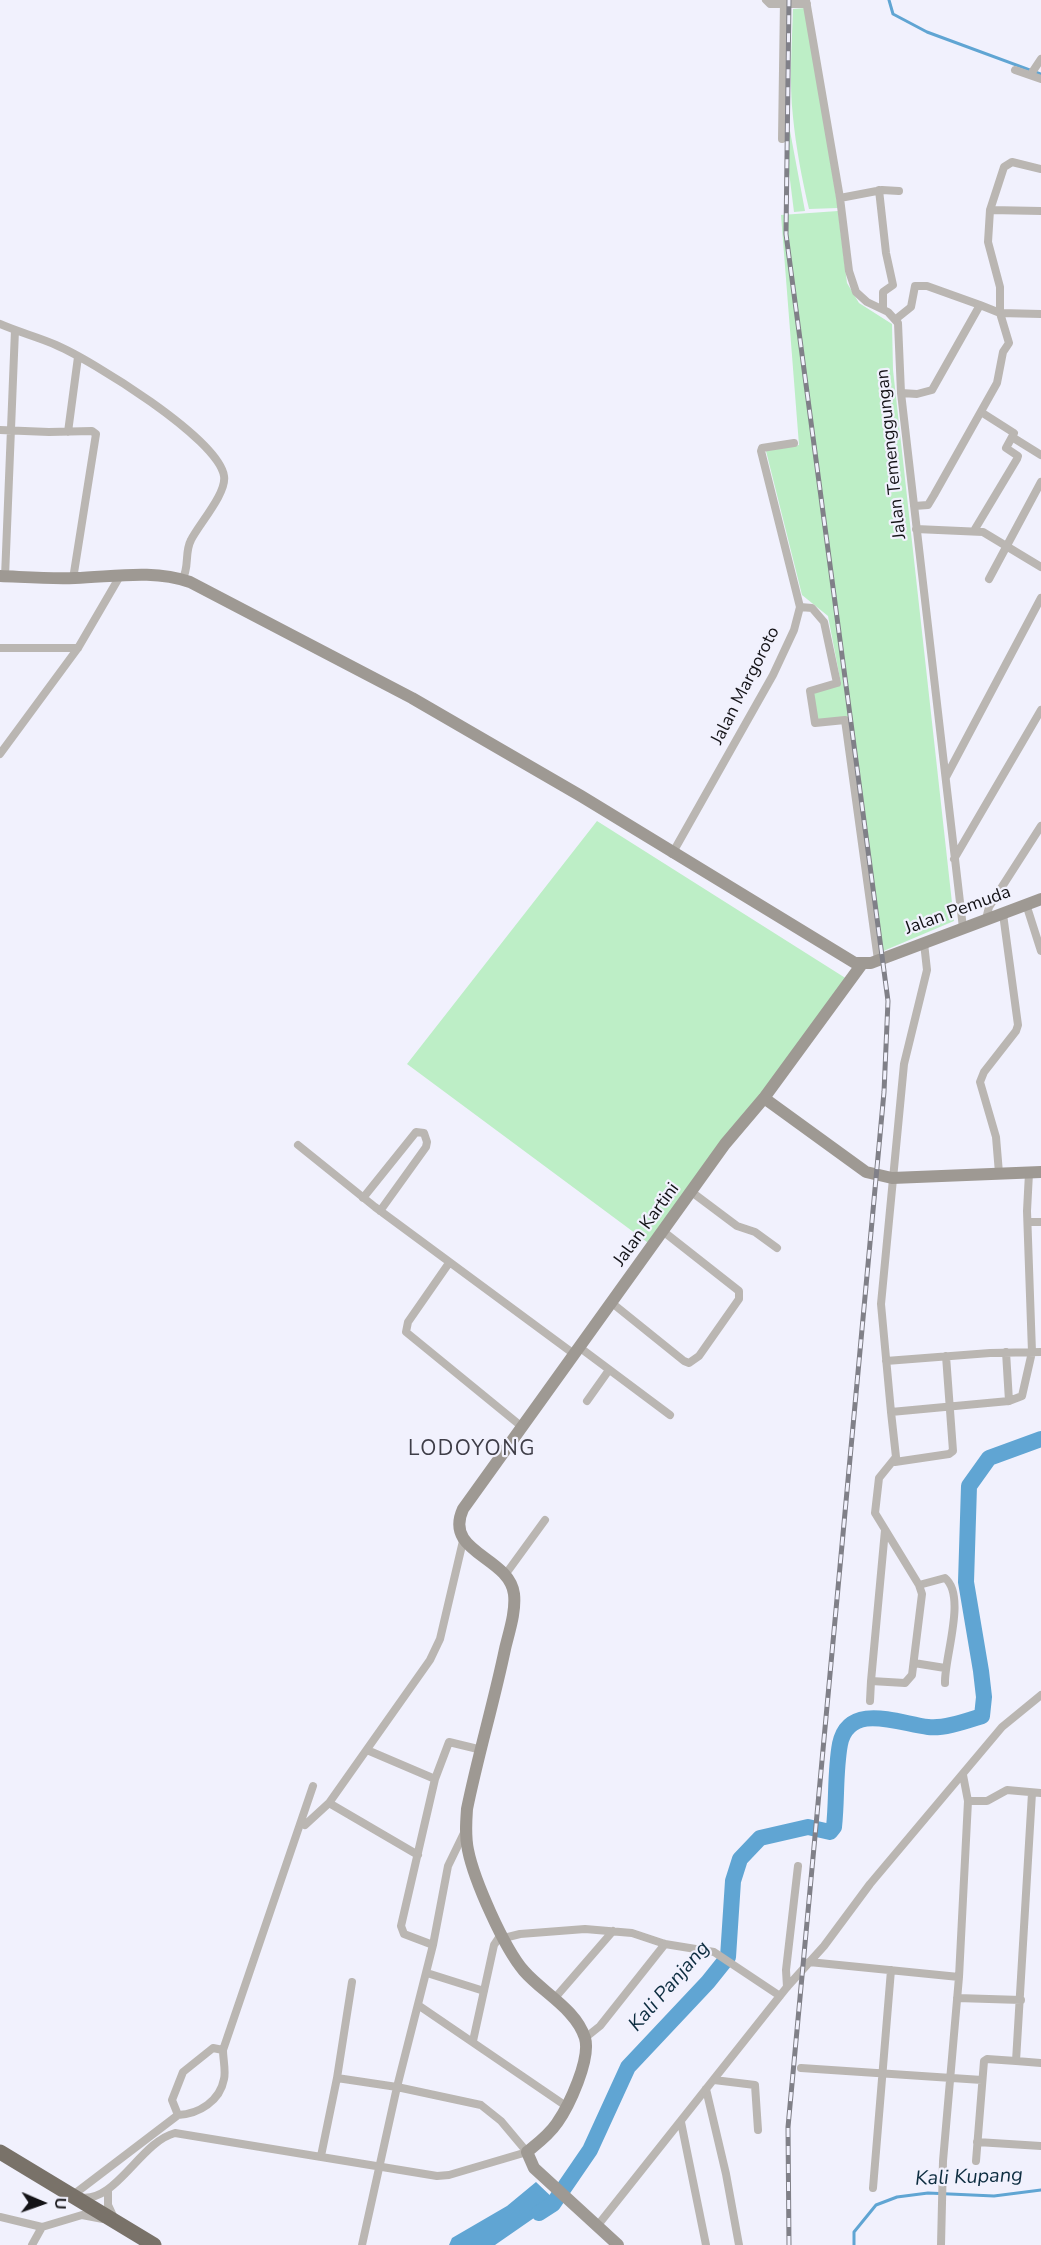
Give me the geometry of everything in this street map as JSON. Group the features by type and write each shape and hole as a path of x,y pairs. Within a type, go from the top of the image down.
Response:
{"highway":[{"path":"0,2152 154,2245"}],"street":[{"path":"766,0 770,4 806,2 840,198 849,271 856,292 867,302 883,309 896,319 911,307 915,286 927,286 1000,313 1041,314"},
{"path":"782,139 784,2"},
{"path":"1033,71 1041,59"},
{"path":"1015,70 1033,71 1041,80"},
{"path":"914,506 929,503 997,383 1003,352 1009,344 1000,313 1000,287 988,242 990,210 1008,163 1041,169"},
{"path":"840,198 879,190 900,191"},
{"path":"879,190 886,253 893,285 883,292 883,309"},
{"path":"990,210 1041,210 1041,200"},
{"path":"901,393 917,394 932,390 980,305"},
{"name":"Jalan Temenggungan","path":"896,319 901,393 963,928"},
{"path":"0,324 78,357 109,373 190,433 222,469 224,483 190,542 188,567 182,580"},
{"path":"15,330 2,577 73,579 143,574 182,580 412,698 581,796 846,959 862,964"},
{"path":"68,432 78,357"},
{"path":"975,530 1018,456 1006,448 1014,433 981,412"},
{"path":"0,430 92,431 96,436 73,579"},
{"path":"1012,437 1041,455"},
{"path":"794,443 762,448 761,451 800,607 812,608 824,622 837,683 811,688 811,701 815,723 845,720 883,958"},
{"path":"989,579 1041,482"},
{"path":"916,529 975,530 1007,545 1041,567"},
{"path":"0,754 78,648 120,576"},
{"path":"946,777 1041,598"},
{"name":"Jalan Margoroto","path":"672,854 773,675 794,630 800,607"},
{"path":"0,656 0,648 78,648"},
{"path":"954,860 1041,710"},
{"path":"986,919 989,907 1041,826"},
{"name":"Jalan Pemuda","path":"862,964 1041,899"},
{"path":"1026,904 1041,951"},
{"path":"999,1173 996,1137 980,1082 984,1072 1016,1031 1018,1024 1003,914"},
{"path":"895,1462 881,1304 904,1064 927,970 924,943"},
{"name":"Jalan Kartini","path":"463,1541 458,1523 463,1509 521,1426 693,1193 725,1144 764,1098 862,964"},
{"path":"764,1098 866,1173 876,1176 892,1178 1035,1172 1028,1222 1037,1352 1022,1396 1009,1401 891,1412"},
{"path":"363,1198 416,1132 424,1133 426,1147 380,1211"},
{"path":"298,1145 449,1263 576,1351 609,1370 670,1415"},
{"path":"693,1193 737,1226 755,1232 777,1248"},
{"path":"1028,1222 1041,1222"},
{"path":"612,1303 689,1363 699,1356 739,1299 739,1291 664,1232"},
{"path":"449,1263 408,1322 406,1332 521,1426"},
{"path":"886,1361 1006,1352 1037,1352"},
{"path":"1006,1352 1009,1401"},
{"path":"871,1681 905,1683 912,1675 921,1607 919,1585 875,1514 874,1505 879,1478 895,1462 952,1452 955,1446 946,1356"},
{"path":"587,1401 609,1370"},
{"path":"505,1575 544,1520"},
{"path":"870,1701 885,1530"},
{"path":"73,2195 93,2197 108,2190 154,2144 175,2133 381,2167 449,2175 527,2152 558,2122 582,2070 585,2038 577,2023 523,1970 503,1936 468,1851 465,1831 467,1809 513,1612 514,1595 505,1575 463,1541 440,1639 430,1660 329,1803 305,1825"},
{"path":"919,1585 945,1578 954,1602 954,1623 945,1668 945,1683"},
{"path":"914,1663 945,1668"},
{"path":"598,2224 870,1884 1002,1727 1041,1695"},
{"path":"433,1945 404,1934 401,1930 435,1779 449,1742 482,1750"},
{"path":"367,1749 435,1779"},
{"path":"941,2245 942,2186 957,1998 968,1801 963,1775"},
{"path":"73,2195 178,2115 190,2114 211,2104 224,2080 223,2050 313,1786"},
{"path":"968,1801 987,1801 1007,1790 1037,1793 1016,2061"},
{"path":"329,1803 417,1855"},
{"path":"362,2245 397,2087 427,1972 448,1866 465,1831"},
{"path":"787,1987 786,1970 798,1866"},
{"path":"473,2041 494,1945 503,1936 546,1931 632,1933 665,1944 714,1952 730,1960 780,1996"},
{"path":"554,1999 614,1931"},
{"path":"585,2038 600,2026 665,1944"},
{"path":"809,1962 958,1977"},
{"path":"873,2188 891,1970"},
{"path":"427,1972 484,1991"},
{"path":"321,2156 337,2078 352,1982"},
{"path":"957,1998 1020,2000"},
{"path":"418,2006 566,2106"},
{"path":"178,2115 172,2100 183,2072 213,2048 223,2050"},
{"path":"976,2161 982,2080 986,2059 1041,2063"},
{"path":"801,2068 982,2080"},
{"path":"337,2078 397,2087 481,2105 501,2121 527,2152 534,2168 567,2200 598,2224 618,2245"},
{"path":"714,2080 755,2085 758,2130"},
{"path":"706,2089 726,2174 739,2245"},
{"path":"681,2122 706,2245"},
{"path":"977,2142 1041,2146"},
{"path":"108,2190 108,2205 121,2224"},
{"path":"70,2219 76,2206 73,2195"},
{"path":"0,2217 42,2227 82,2215 121,2224"},
{"path":"32,2245 42,2227"}],"green space":[{"path":"805,8 838,208 809,209 798,152 791,90 793,9"},
{"path":"788,131 790,131 805,211 794,212 788,164"},
{"path":"838,211 847,283 859,303 892,324 893,370 954,921 881,952 848,717 817,722 812,690 841,684 828,616 802,595 766,451 799,445 781,215"},
{"path":"597,821 847,979 651,1245 407,1064"}],"water":[{"path":"536,2182 557,2202 495,2245 449,2245 452,2238 507,2206"}],"waterway":[{"path":"889,0 893,14 927,32 1041,74"},
{"name":"Kali Panjang","path":"539,2213 553,2204 590,2150 628,2067 708,1982 728,1957 733,1881 740,1859 760,1838 808,1827 830,1832 834,1827 838,1754 845,1731 854,1723 864,1719 877,1718 928,1727 941,1727 982,1716 984,1697 981,1671 966,1582 969,1486 989,1458 1041,1439"},
{"name":"Kali Kupang","path":"854,2245 854,2232 876,2205 897,2197 928,2193 994,2196 1041,2190"}],"railway":[{"path":"789,0 786,234 888,1001 884,1092 788,2127 789,2245"}],"district":[{"name":"LODOYONG","path":"472,1450"}]}
